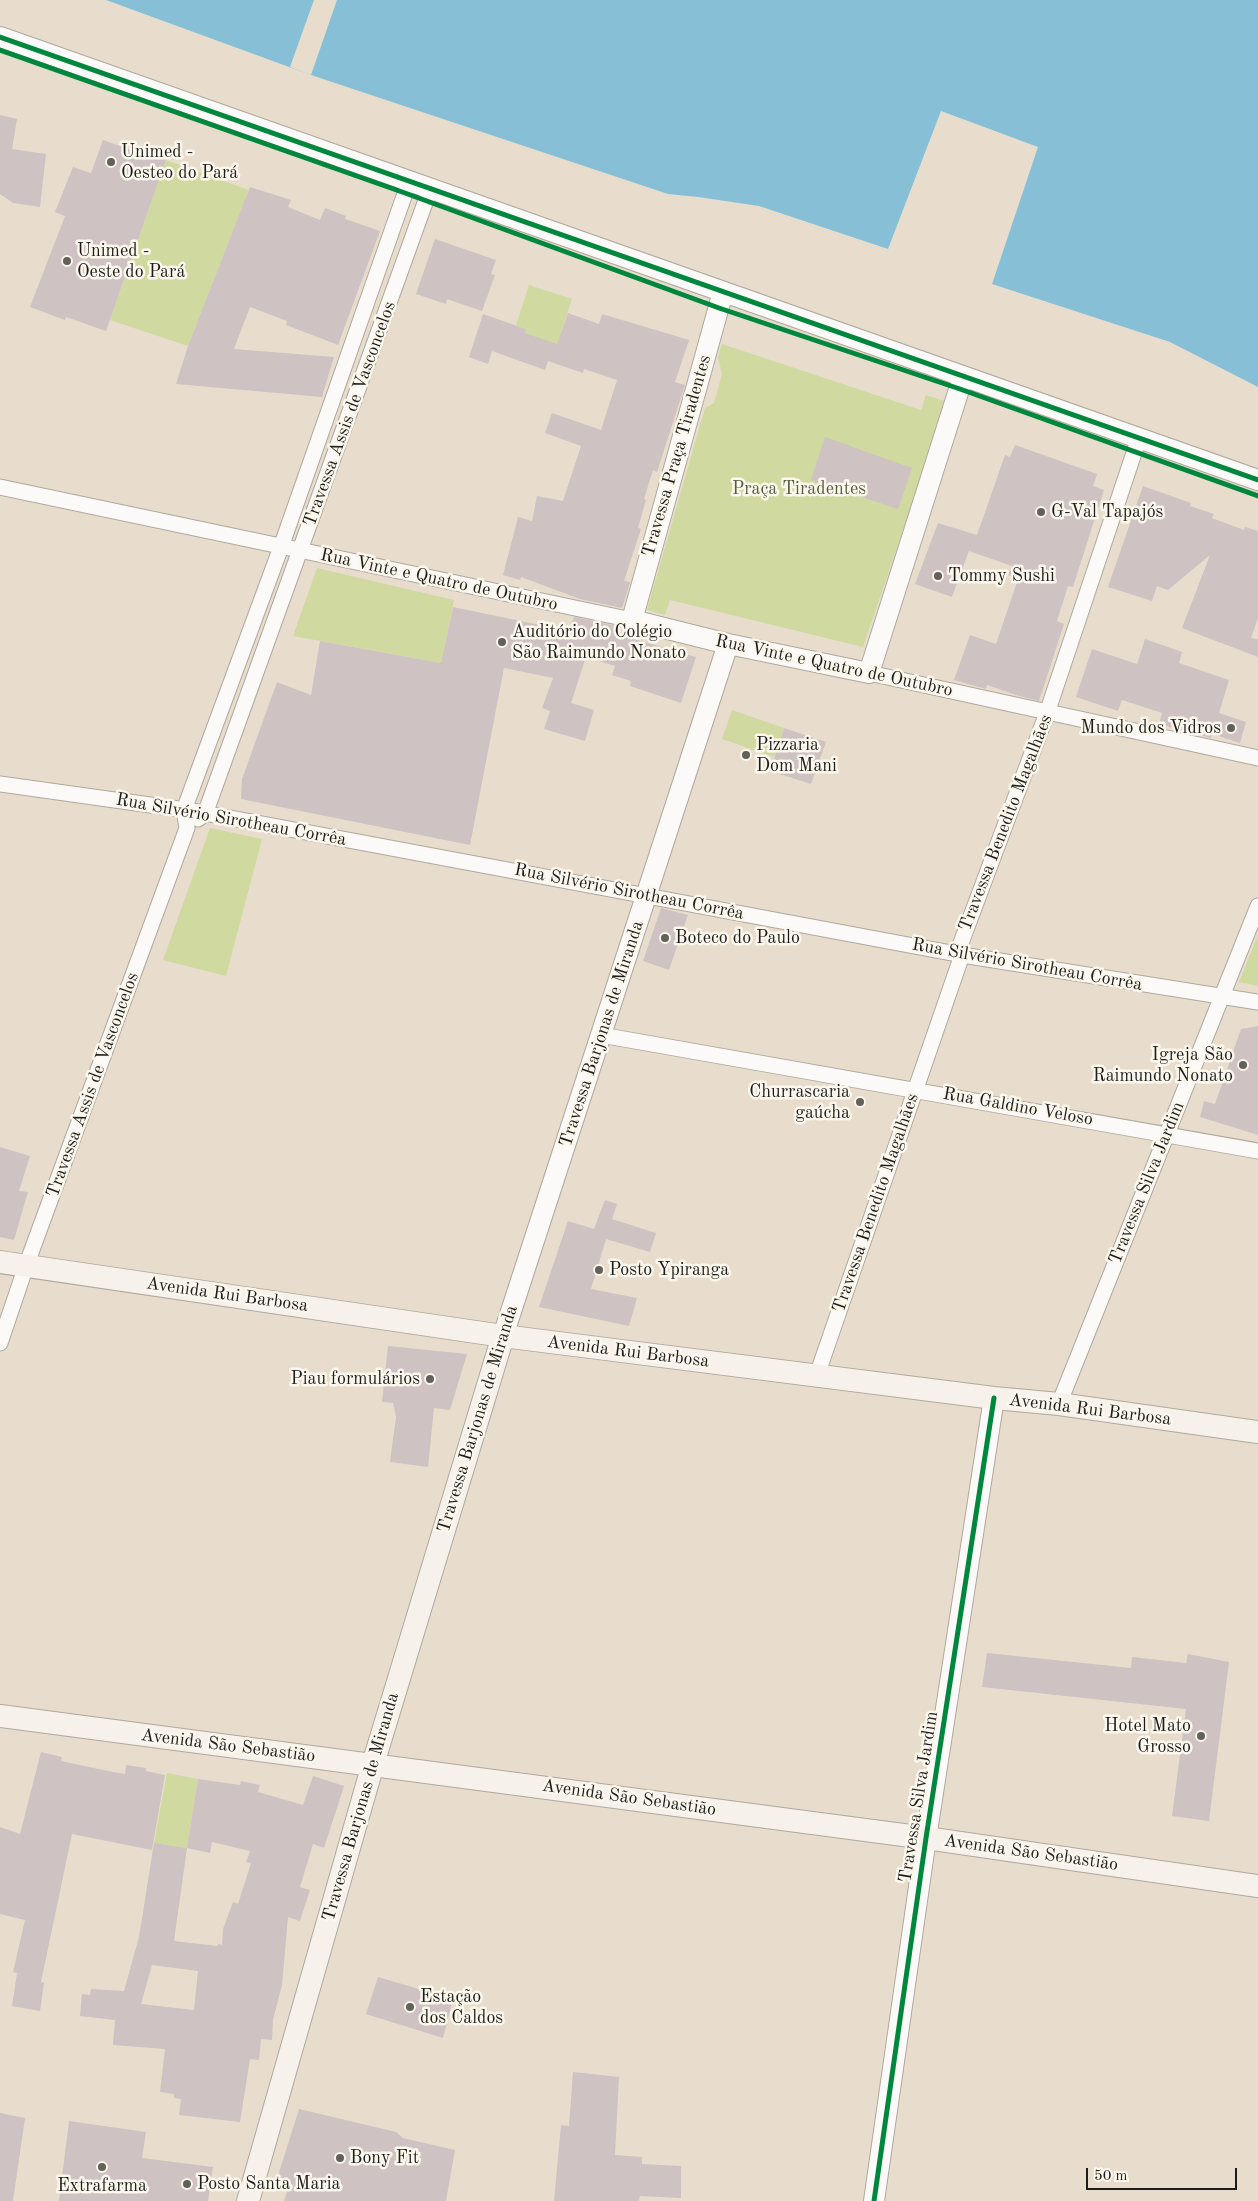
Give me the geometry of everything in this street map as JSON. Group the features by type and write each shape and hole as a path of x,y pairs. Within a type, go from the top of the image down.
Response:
{"main road":[{"name":"Avenida Rui Barbosa","path":"0,1262 502,1336 994,1398 1059,1404 1258,1432"},
{"name":"Travessa Barjonas de Miranda","path":"248,2201 372,1764 502,1336"},
{"name":"Avenida São Sebastião","path":"0,1716 926,1838 1258,1886"}],"street":[{"path":"0,37 1258,480"},
{"name":"Travessa Assis de Vasconcelos","path":"0,1343 26,1266 187,828 184,810 281,547 409,182"},
{"name":"Travessa Assis de Vasconcelos","path":"205,814 430,189"},
{"name":"Travessa Praça Tiradentes","path":"632,620 723,292"},
{"path":"869,673 963,376"},
{"name":"Travessa Benedito Magalhães","path":"817,1375 962,955 958,951 1047,713 1139,438"},
{"name":"Rua Vinte e Quatro de Outubro","path":"0,487 300,552 632,620 728,644 1258,758"},
{"name":"Travessa Barjonas de Miranda","path":"502,1336 728,644"},
{"name":"Rua Silvério Sirotheau Corrêa","path":"0,784 184,810 962,955 1258,1002"},
{"path":"187,828 205,814"},
{"name":"Travessa Silva Jardim","path":"1059,1404 1258,906"},
{"name":"Rua Galdino Veloso","path":"601,1034 1258,1150"},
{"name":"Travessa Silva Jardim","path":"874,2201 926,1838 994,1398"}],"green space":[{"path":"166,160 249,190 188,346 110,320"},
{"path":"529,285 572,299 557,345 525,333 526,329 516,325"},
{"name":"Praça Tiradentes","path":"722,344 921,410 926,395 947,402 863,647 670,600 665,615 647,610 705,408 714,403 722,374 718,357"},
{"path":"317,568 454,600 441,663 293,636"},
{"path":"732,710 784,728 774,757 722,739"},
{"path":"210,828 262,839 226,976 163,960"},
{"path":"1258,935 1258,986 1239,982"},
{"path":"167,1773 198,1779 187,1848 154,1843"}],"water":[{"path":"106,0 1258,0 1258,387 1170,342 992,284 1038,147 941,111 888,249 759,206 668,194 311,75"}],"pier":[{"path":"314,0 337,0 311,75 290,67"}],"building":[{"path":"0,115 17,119 12,149 46,154 40,207 13,203 0,194"},
{"path":"103,140 131,150 131,147 166,160 106,331 66,317 65,320 30,307 65,216 55,212 73,167 91,173"},
{"path":"250,187 291,200 288,207 320,220 325,208 346,216 345,219 380,231 338,345 286,325 287,321 250,307 234,349 334,357 322,397 176,384 188,346"},
{"path":"435,239 496,260 491,274 495,275 482,311 447,299 446,304 416,294"},
{"path":"568,313 599,324 602,314 689,340 675,382 685,385 657,472 653,470 644,499 646,500 638,528 641,529 624,581 630,582 622,608 580,599 521,577 520,580 503,575 518,517 532,521 537,496 563,501 581,446 545,433 552,413 601,430 617,380 584,369 583,373 548,361 545,370 492,351 488,364 469,357 483,314 526,329 525,333 557,344"},
{"path":"825,437 912,468 898,509 811,480"},
{"path":"1015,445 1097,474 1093,486 1104,490 1073,587 1068,586 1057,621 1064,624 1039,701 987,685 986,689 954,680 970,635 996,644 1018,579 1008,575 1012,566 969,551 952,597 915,584 938,523 977,535 1005,455 1010,457"},
{"path":"1143,486 1191,503 1190,506 1214,514 1212,518 1244,530 1245,527 1258,531 1258,618 1251,638 1258,639 1258,657 1182,628 1210,555 1168,590 1157,586 1152,601 1108,587"},
{"path":"453,607 569,631 574,617 616,626 614,633 696,657 681,703 630,686 631,681 612,675 615,666 586,657 571,703 594,710 585,741 544,729 550,711 542,708 553,678 504,668 470,845 241,799 242,779 277,682 311,695 320,641 441,663"},
{"path":"1145,639 1182,652 1179,663 1229,680 1219,713 1246,722 1240,743 1212,734 1211,738 1159,724 1162,713 1122,700 1118,711 1076,697 1092,649 1137,664"},
{"name":"Pizzaria Dom Mani","path":"784,728 826,742 811,784 770,771"},
{"name":"Boteco do Paulo","path":"661,908 688,915 669,970 643,961"},
{"name":"Igreja São Raimundo Nonato","path":"1258,1026 1258,1135 1200,1117 1204,1101 1215,1104 1241,1029"},
{"path":"0,1147 30,1156 19,1191 28,1192 14,1240 0,1237"},
{"path":"605,1200 617,1204 612,1219 656,1233 650,1252 606,1239 591,1289 637,1298 629,1326 539,1307 568,1221 594,1229"},
{"path":"388,1346 467,1354 450,1410 434,1408 428,1467 390,1462 396,1417 393,1403 382,1402"},
{"name":"Hotel Mato Grosso","path":"987,1653 1131,1668 1132,1657 1186,1663 1188,1654 1229,1662 1209,1821 1172,1816 1186,1709 982,1687"},
{"path":"41,1752 62,1757 61,1761 108,1771 125,1774 126,1765 146,1768 146,1771 165,1775 152,1850 72,1834 41,1982 44,1983 40,2011 12,2006 17,1973 13,1972 25,1920 0,1914 0,1827 20,1834"},
{"path":"313,1776 344,1786 324,1848 313,1844 300,1887 310,1890 300,1921 288,1917 282,1985 273,2020 272,2040 261,2039 259,2060 250,2059 240,2122 179,2115 181,2099 174,2098 174,2094 160,2092 165,2049 113,2045 115,2020 80,2016 82,1994 90,1995 91,1989 124,1991 139,1937 154,1843 187,1848 198,1779 240,1785 241,1781 260,1785 258,1792 303,1805","holes":["212,1842 250,1851 246,1862 251,1863 238,1904 233,1902 223,1929 222,1945 174,1941 187,1848 210,1853","152,1965 198,1971 194,2010 141,2004"]},
{"name":"Estação dos Caldos","path":"378,1977 453,1999 443,2038 366,2014"},
{"path":"573,2072 619,2077 615,2155 642,2157 642,2164 681,2166 681,2198 640,2196 639,2201 554,2201 561,2125 569,2126"},
{"name":"Bony Fit","path":"299,2109 396,2132 403,2138 455,2150 446,2201 284,2201 290,2183 277,2179"},
{"path":"0,2113 25,2118 13,2201 0,2201"},
{"name":"Extrafarma","path":"69,2121 146,2132 142,2158 213,2167 208,2201 59,2201"}],"cycle path":[{"path":"0,37 1258,480"},
{"path":"0,50 405,193 719,308 960,389 1258,496"},
{"path":"874,2201 926,1838 994,1398"}],"place":[{"name":"Unimed - Oesteo do Pará","path":"111,162"},
{"name":"Unimed - Oeste do Pará","path":"67,261"},
{"name":"G-Val Tapajós","path":"1041,512"},
{"name":"Tommy Sushi","path":"938,576"},
{"name":"Auditório do Colégio São Raimundo Nonato","path":"502,642"},
{"name":"Mundo dos Vidros","path":"1231,728"},
{"name":"Pizzaria Dom Mani","path":"746,755"},
{"name":"Boteco do Paulo","path":"665,938"},
{"name":"Igreja São Raimundo Nonato","path":"1243,1065"},
{"name":"Churrascaria gaúcha","path":"860,1102"},
{"name":"Posto Ypiranga","path":"599,1270"},
{"name":"Piau formulários","path":"430,1379"},
{"name":"Hotel Mato Grosso","path":"1201,1736"},
{"name":"Estação dos Caldos","path":"410,2007"},
{"name":"Bony Fit","path":"340,2158"},
{"name":"Extrafarma","path":"102,2167"},
{"name":"Posto Santa Maria","path":"187,2184"}]}
